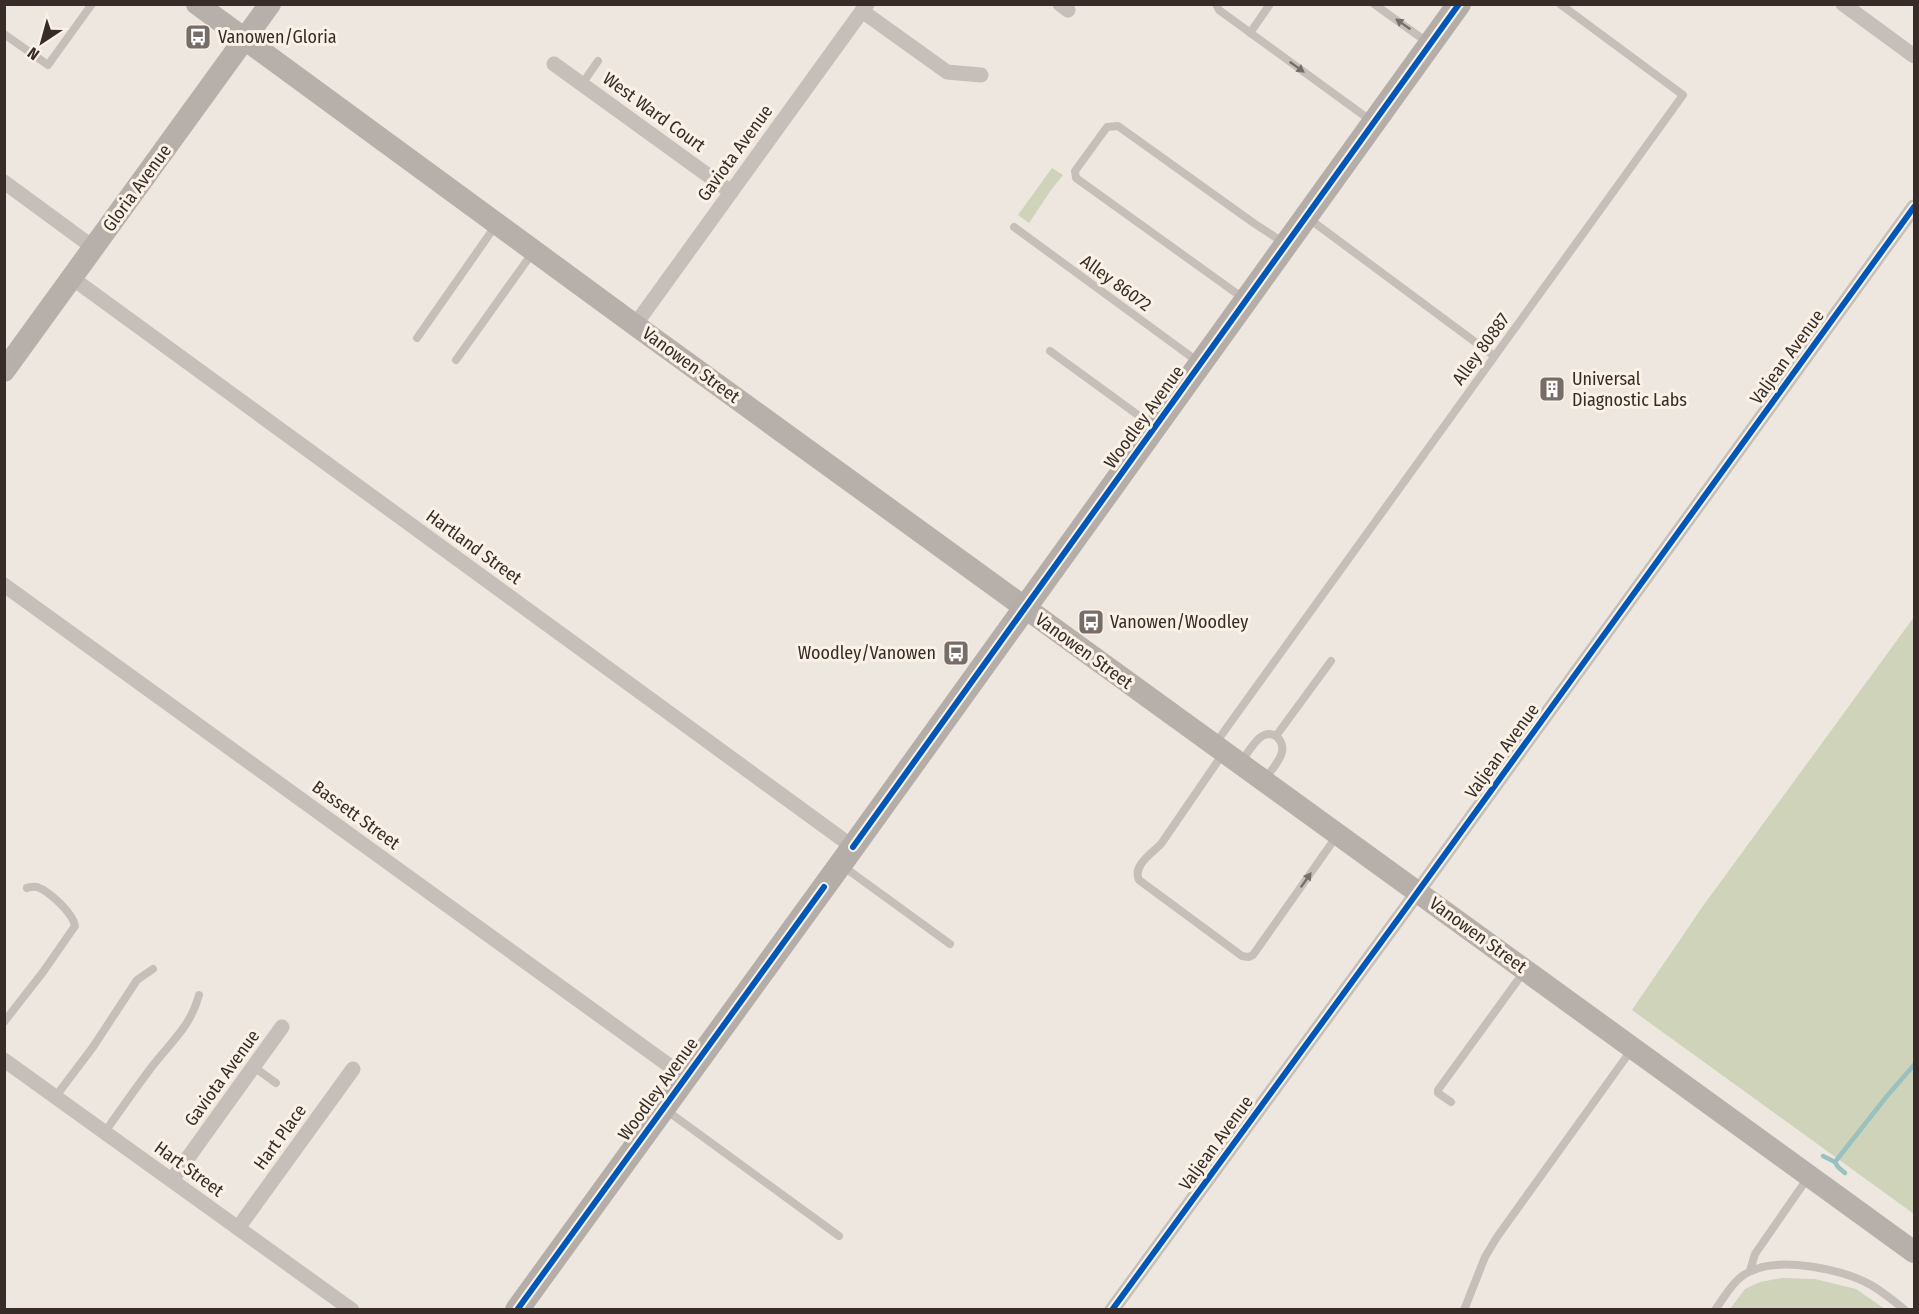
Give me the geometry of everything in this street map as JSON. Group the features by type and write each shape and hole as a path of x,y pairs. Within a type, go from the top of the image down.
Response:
{"main road":[{"name":"Vanowen Street","path":"197,4 1024,608 1526,969 1914,1252"},
{"name":"Gloria Avenue","path":"4,371 270,4"},
{"name":"Woodley Avenue","path":"518,1310 1459,4"}],"street":[{"path":"1842,4 1914,56"},
{"path":"864,8 947,72 981,75"},
{"name":"Gaviota Avenue","path":"635,325 864,8"},
{"name":"West Ward Court","path":"554,64 731,192"},
{"path":"4,182 93,248"},
{"name":"Valjean Avenue","path":"1112,1310 1914,207"},
{"name":"Hartland Street","path":"72,278 846,856"},
{"name":"Bassett Street","path":"4,585 686,1077"},
{"name":"Gaviota Avenue","path":"172,1180 282,1027"},
{"name":"Hart Street","path":"4,1059 352,1310"},
{"name":"Hart Place","path":"238,1228 353,1068"}],"lane":[{"path":"4,34 48,64 92,4"},
{"path":"1216,4 1220,10 1250,33 1374,123"},
{"path":"1250,33 1270,4"},
{"path":"1374,4 1431,44"},
{"name":"Alley 80887","path":"1227,753 1494,356 1683,95 1560,4"},
{"path":"582,84 598,61"},
{"path":"1246,300 1076,178 1075,171 1107,127 1118,126 1255,224 1287,244"},
{"path":"1307,217 1494,356"},
{"path":"417,338 497,224"},
{"name":"Alley 86072","path":"1014,227 1201,363"},
{"path":"456,360 534,251"},
{"path":"1050,351 1155,428"},
{"path":"1276,736 1331,661"},
{"path":"1264,780 1284,747 1276,736 1271,734 1264,734 1227,753 1161,844 1153,850 1137,870 1136,875 1139,880 1242,956 1249,957 1274,927 1339,834"},
{"path":"846,856 950,944"},
{"path":"4,1022 75,926 74,919 61,905 40,889 34,886 27,888"},
{"path":"56,1096 93,1047 137,980 153,969"},
{"path":"1451,1102 1438,1093 1438,1090 1526,969"},
{"path":"105,1132 195,1012 199,995"},
{"path":"1464,1310 1493,1242 1633,1048"},
{"path":"254,1067 276,1083"},
{"path":"663,1108 839,1236"},
{"path":"1750,1271 1755,1254 1809,1176"},
{"path":"1715,1310 1740,1278 1750,1271 1765,1266 1788,1265 1820,1267 1847,1274 1872,1285 1905,1310"}],"green space":[{"path":"1052,168 1063,175 1029,223 1018,215"},
{"path":"1914,617 1914,1214 1632,1010 1703,906"},
{"path":"1782,1278 1815,1279 1856,1289 1885,1309 1730,1309 1745,1289 1760,1282"}],"waterway":[{"path":"1835,1162 1914,1065"},
{"path":"1823,1156 1835,1162 1845,1173"}],"cycle path":[{"path":"853,847 1459,4"},
{"path":"1112,1310 1914,207"},
{"path":"517,1310 824,887"}],"place":[{"name":"Vanowen/Gloria","path":"198,37"},
{"name":"Universal Diagnostic Labs","path":"1552,389"},
{"name":"Vanowen/Woodley","path":"1091,622"},
{"name":"Woodley/Vanowen","path":"956,653"}]}
